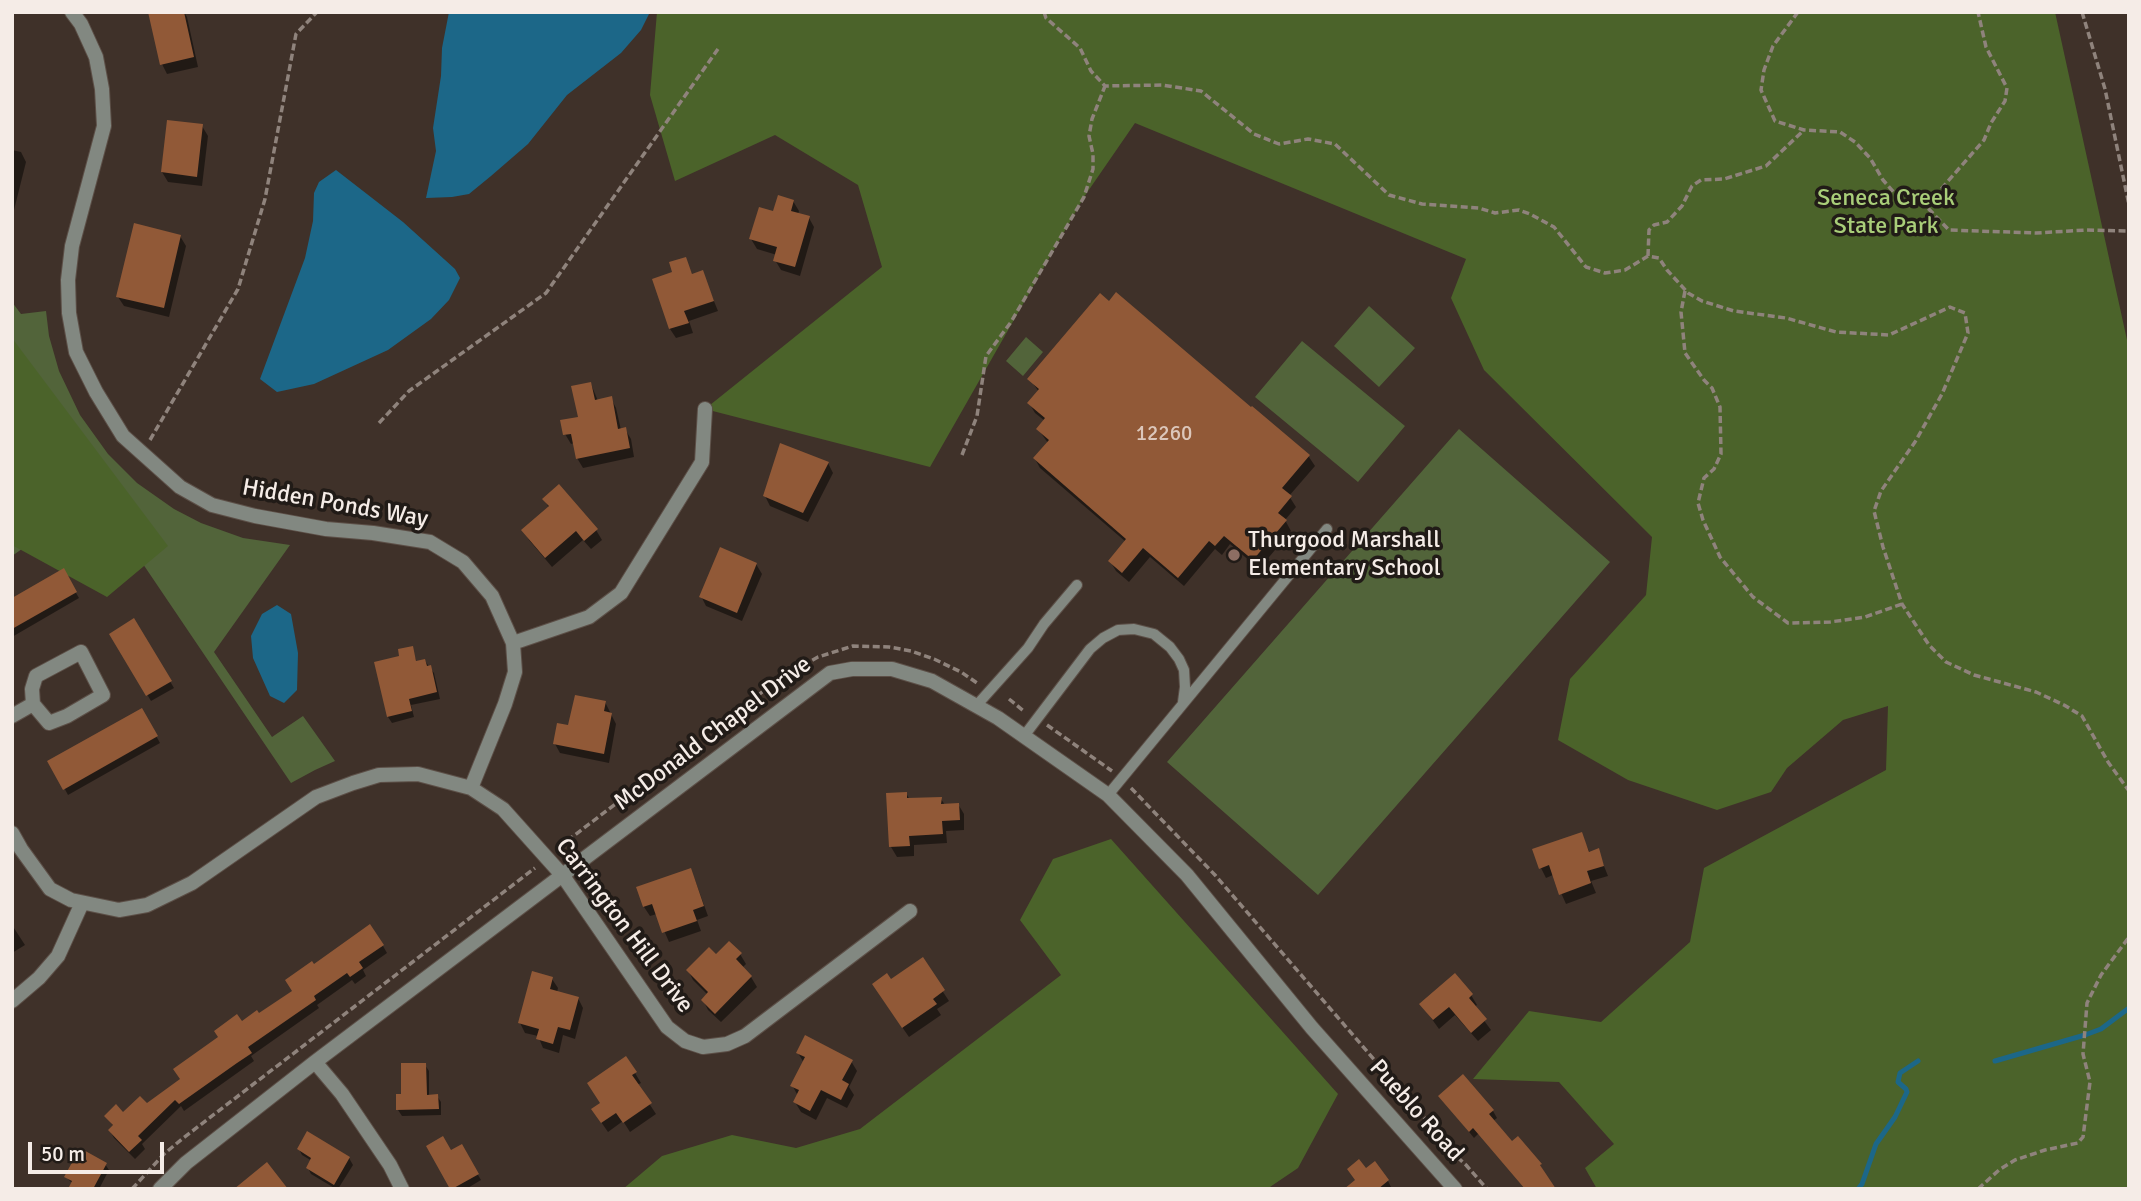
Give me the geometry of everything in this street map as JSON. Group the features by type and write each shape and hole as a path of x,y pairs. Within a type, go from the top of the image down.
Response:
{"street":[{"name":"Hidden Ponds Way","path":"72,12 81,24 96,57 102,89 104,127 72,246 68,280 69,313 76,352 96,393 122,436 180,487 212,505 326,529 430,542 463,562 492,596 513,643 515,672 471,788"},
{"path":"513,643 589,617 621,593 702,462 705,409"},
{"path":"81,652 103,695 49,723 33,704 32,689 36,676 81,652"},
{"name":"McDonald Chapel Drive","path":"160,1189 186,1163 315,1062 830,673 852,670 892,669 932,681 1024,736 1108,795 1187,875 1343,1063"},
{"path":"12,716 33,704"},
{"name":"Carrington Hill Drive","path":"12,833 50,889 71,900 120,910 147,905 192,883 316,797 352,783 379,775 418,775 471,788 503,809 563,876 667,1027 685,1041 703,1046 727,1044 745,1036 910,911"},
{"path":"12,1001 40,978 58,956 82,903"},
{"path":"315,1062 342,1094 390,1166 402,1189"},
{"name":"Pueblo Road","path":"1343,1063 1453,1188"}],"lane":[{"path":"1108,795 1327,529"},
{"path":"976,706 1028,648 1044,624 1077,585"},
{"path":"1024,736 1090,649 1118,630 1134,629 1154,634 1170,647 1180,659 1184,670 1182,705"}],"path":[{"path":"142,454 237,289 265,199 296,34 317,12"},
{"path":"1044,12 1046,18 1080,48 1091,71 1105,86 1162,85 1202,91 1255,134 1279,144 1308,139 1335,145 1389,195 1422,204 1479,208 1495,213 1519,210 1530,214 1553,227 1586,267 1605,273 1625,270 1648,256 1659,258 1685,290 1702,301 1734,310 1786,317 1836,332 1889,335 1950,307 1965,313 1968,332 1942,394 1915,442 1881,491 1874,511 1902,604 1929,645 1946,662 1974,676 2036,692 2082,716 2108,762 2129,791"},
{"path":"1798,12 1773,46 1764,70 1761,90 1775,121 1804,130 1840,131 1870,158 1883,180 1906,202 1935,196 1984,140 1991,122 2005,101 2007,88 1986,47 1978,12"},
{"path":"2082,12 2105,89 2129,205"},
{"path":"379,423 409,391 546,293 718,49"},
{"path":"962,455 981,400 986,356 1011,322 1084,197 1093,169 1089,136 1105,86"},
{"path":"1648,256 1649,230 1654,225 1667,222 1682,206 1692,186 1701,180 1724,178 1766,166 1804,130"},
{"path":"1921,201 1949,230 2036,233 2129,231"},
{"path":"1685,290 1681,312 1685,353 1712,388 1720,407 1721,454 1714,469 1703,478 1698,503 1720,557 1753,597 1788,623 1830,622 1865,617 1902,604"},
{"path":"1009,699 1025,712"},
{"path":"1046,724 1112,771"},
{"path":"1127,784 1206,865 1428,1122 1437,1139 1466,1165 1487,1189"},
{"path":"132,1189 164,1154 182,1139 537,866"},
{"path":"1978,1189 2015,1160 2078,1143 2083,1137 2090,1082 2083,1054 2087,1003 2101,975 2129,937"}],"green space":[{"name":"Seneca Creek State Park","path":"657,12 2055,12 2129,349 2129,1189 1597,1189 1585,1168 1614,1144 1559,1082 1473,1079 1529,1011 1601,1022 1690,942 1704,868 1886,770 1888,706 1843,720 1787,768 1771,792 1717,810 1628,780 1558,740 1570,679 1646,595 1652,537 1484,370 1451,298 1466,259 1135,123 1084,197 930,467 705,409 882,267 858,185 775,135 675,181 650,95"},
{"path":"12,302 21,314 46,311 49,336 59,371 80,415 108,454 137,483 174,509 201,523 243,538 290,545 214,652 272,737 303,716 335,761 291,783 97,496 12,556"},
{"path":"1369,306 1415,348 1379,387 1334,346"},
{"path":"1026,337 1043,352 1023,376 1006,361"},
{"path":"12,338 168,546 107,597 12,545"},
{"path":"1302,341 1405,426 1358,482 1255,397"},
{"path":"1459,429 1610,562 1318,895 1167,762"},
{"path":"1111,839 1338,1094 1298,1168 1267,1189 623,1189 662,1156 732,1135 796,1148 860,1129 1061,975 1020,920 1053,859"}],"water":[{"path":"449,12 650,12 641,30 621,53 567,95 528,144 491,176 469,194 426,198 436,151 433,128"},
{"path":"336,170 403,222 455,269 460,278 449,300 431,319 388,350 314,384 277,392 260,379 305,258 313,221 314,193 319,182"},
{"path":"277,605 291,614 298,653 297,690 284,703 270,696 253,658 251,636 262,614"}],"building":[{"path":"148,12 184,12 194,57 160,65"},
{"path":"167,120 203,124 197,177 161,172"},
{"path":"778,195 794,200 791,211 810,216 795,267 773,261 777,247 749,239 759,207 773,211"},
{"path":"134,223 181,235 164,308 116,297"},
{"path":"686,257 692,274 703,270 714,301 684,311 689,323 669,329 652,279 672,272 669,262"},
{"path":"1116,292 1310,455 1282,488 1292,496 1278,513 1287,520 1253,560 1224,536 1215,546 1209,541 1178,578 1143,548 1122,573 1108,561 1126,539 1033,458 1049,440 1036,429 1045,418 1027,403 1039,389 1027,379 1100,293 1109,301"},
{"path":"591,382 595,400 612,396 618,429 626,427 630,448 576,459 571,434 563,435 560,420 578,417 571,386"},
{"path":"780,443 829,462 803,513 763,496"},
{"path":"559,484 598,529 584,541 576,531 545,558 521,530 549,506 542,499"},
{"path":"720,547 757,563 737,613 699,597"},
{"path":"64,568 77,592 12,629 12,598"},
{"path":"134,618 172,681 146,696 109,634"},
{"path":"413,646 416,661 425,659 427,666 431,665 437,692 409,699 412,711 387,717 374,662 399,656 398,649"},
{"path":"575,695 606,701 604,711 612,713 604,754 553,744 557,723 568,725"},
{"path":"142,708 158,736 63,790 47,761"},
{"path":"907,792 907,798 942,797 941,804 959,803 960,820 942,821 943,834 909,836 910,846 889,847 886,793"},
{"path":"1582,832 1589,852 1599,848 1604,866 1587,871 1591,883 1559,895 1549,865 1539,869 1532,849"},
{"path":"691,868 704,906 693,910 697,921 662,933 652,904 643,907 636,887"},
{"path":"370,924 384,945 359,962 363,968 350,977 347,973 314,996 316,1000 248,1047 252,1053 179,1104 175,1100 138,1136 142,1140 129,1152 108,1130 113,1125 104,1116 116,1104 123,1112 140,1096 147,1103 180,1079 173,1069 218,1037 214,1031 237,1014 242,1021 292,991 285,980 312,961 314,964"},
{"path":"729,941 742,953 736,959 752,976 715,1014 701,1000 708,992 686,970 709,947 716,954"},
{"path":"923,957 945,990 933,999 937,1004 902,1028 872,984 887,973 891,979"},
{"path":"532,971 553,977 550,989 579,997 570,1030 558,1027 553,1044 536,1039 539,1029 518,1023"},
{"path":"1455,973 1473,994 1469,998 1487,1019 1471,1033 1449,1007 1433,1020 1419,1004"},
{"path":"805,1035 853,1060 842,1080 849,1084 841,1100 821,1090 810,1111 793,1102 799,1090 790,1086 805,1057 796,1053"},
{"path":"626,1056 637,1072 632,1075 652,1103 623,1123 616,1113 601,1123 591,1109 600,1103 587,1083"},
{"path":"401,1063 426,1063 427,1095 438,1094 439,1109 396,1110 396,1094 401,1094"},
{"path":"1463,1074 1494,1110 1489,1114 1512,1141 1518,1136 1542,1164 1540,1165 1556,1189 1525,1189 1473,1128 1469,1132 1438,1096"},
{"path":"307,1131 350,1157 334,1185 306,1168 311,1158 297,1149"},
{"path":"443,1136 451,1150 462,1144 479,1174 452,1189 426,1146"},
{"path":"80,1148 107,1163 93,1189 68,1189 72,1181 64,1177"},
{"path":"1359,1159 1366,1168 1375,1161 1389,1180 1378,1189 1344,1189 1355,1180 1347,1169"},
{"path":"267,1162 288,1189 234,1189"}],"waterway":[{"path":"1995,1061 2101,1029 2129,1008"},
{"path":"1858,1189 1876,1144 1895,1117 1907,1092 1898,1082 1900,1073 1918,1061"}],"place":[{"name":"Thurgood Marshall Elementary School","path":"1234,555"}]}
